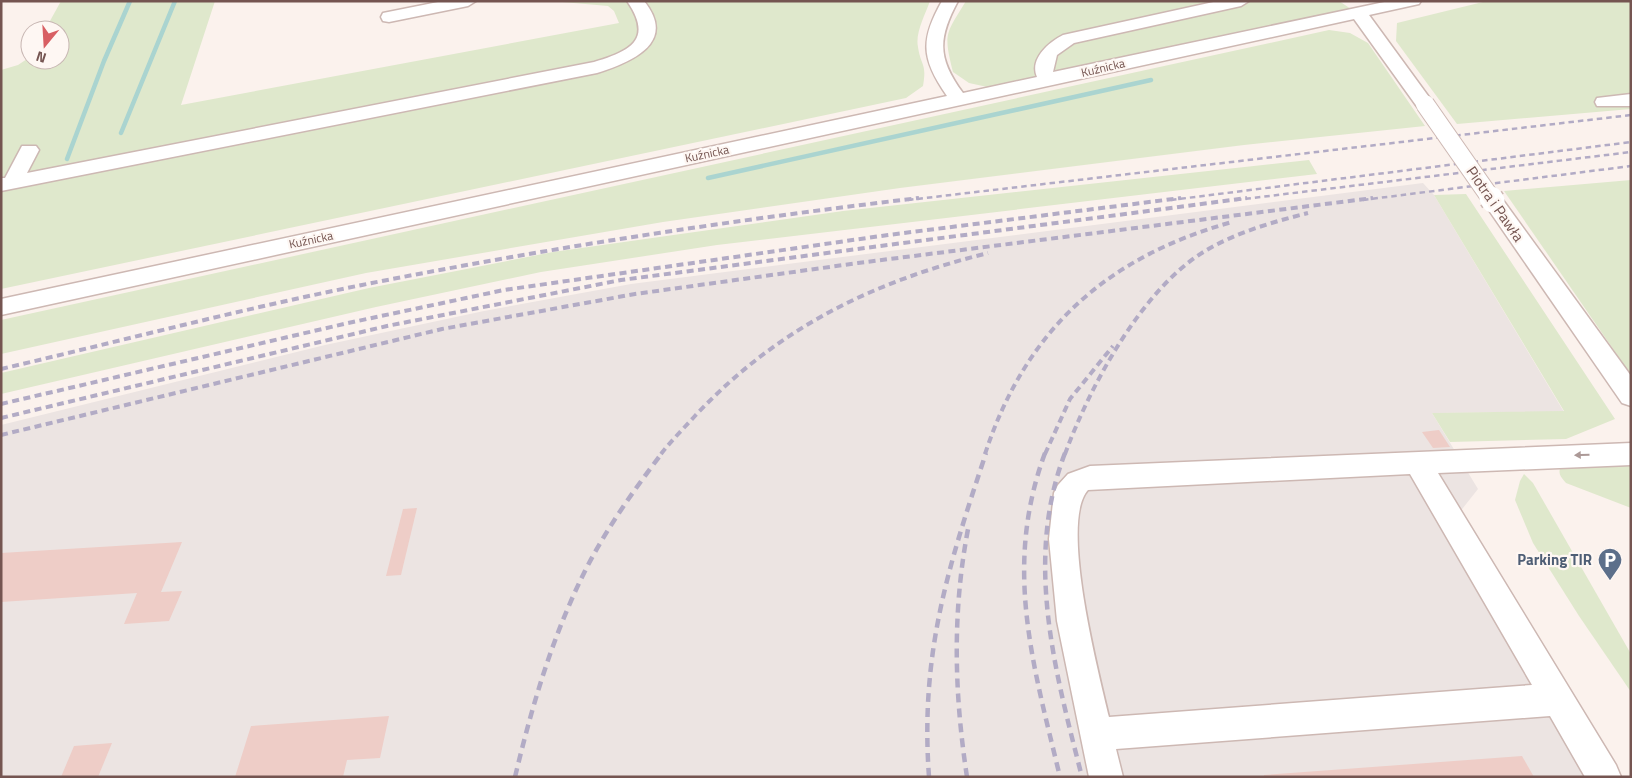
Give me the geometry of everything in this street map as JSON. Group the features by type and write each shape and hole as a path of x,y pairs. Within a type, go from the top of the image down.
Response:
{"street":[{"path":"389,17 468,1"},
{"path":"7,184 591,69 626,57 638,49 646,39 648,28 646,15 636,1"},
{"path":"950,1 934,29 932,46 944,80 958,99"},
{"path":"1048,80 1044,72 1048,56 1057,44 1069,39 1240,1"},
{"name":"Kuźnicka","path":"1,307 1413,1"},
{"name":"Piotra i Pawła","path":"1357,14 1362,17 1425,104 1631,396"},
{"path":"1604,102 1631,100"},
{"path":"7,184 29,150"},
{"path":"1106,777 1095,734 1072,621 1063,539 1068,493 1078,482 1090,477 1631,454"},
{"path":"1417,462 1604,777"},
{"path":"1095,734 1558,699"}],"shaded area":[{"path":"1423,183 1434,195 1564,412 1432,413 1478,489 1459,513 1620,777 1,777 1,425 325,345 484,311 631,284"}],"green space":[{"path":"61,1 215,1 181,105 619,23 614,11 608,6 551,1 930,1 921,24 917,42 924,68 923,86 906,98 1,289 1,70 20,64 20,70 70,70 70,20 51,20"},
{"path":"966,1 1339,1 1357,13 1001,90 969,83 953,72 948,49 948,34"},
{"path":"1487,1 1631,1 1631,109 1457,124 1396,41 1397,23"},
{"path":"1329,30 1350,33 1368,43 1425,126 1244,145 900,188 663,222 366,273 1,354 1,320"},
{"path":"1309,160 1317,174 717,245 541,272 376,307 1,394 1,373 369,288 553,252 843,211"},
{"path":"1631,180 1631,375 1504,191"},
{"path":"1466,194 1615,419 1566,439 1450,442 1432,413 1564,411 1434,195"},
{"path":"1562,464 1631,465 1631,508 1566,483 1560,474"},
{"path":"1524,474 1533,483 1631,654 1631,692 1579,616 1533,543 1515,500"}],"building":[{"path":"1439,430 1450,447 1433,448 1422,432"},
{"path":"417,508 401,575 386,576 403,509"},
{"path":"182,542 161,592 182,591 169,621 124,624 137,593 1,602 1,553"},
{"path":"389,716 380,758 347,760 343,777 235,777 251,726"},
{"path":"112,743 98,777 61,777 74,746"},
{"path":"1522,756 1534,777 1264,777 1264,775"}],"waterway":[{"path":"67,159 104,61 130,1"},
{"path":"121,133 175,1"},
{"path":"708,178 1151,80"}],"railway":[{"path":"908,200 1631,115"},
{"path":"1171,200 1631,142"},
{"path":"1236,200 1631,152"},
{"path":"1363,200 1631,166"},
{"path":"1,369 271,304 431,272 640,236 919,198"},
{"path":"1,404 348,323 504,290 888,235 1181,198"},
{"path":"1,418 387,326 621,280 1247,198"},
{"path":"1,435 442,329 635,294 858,263 1373,198"},
{"path":"1065,454 1104,370 1121,341 1160,289 1182,268 1217,244 1255,228 1308,213"},
{"path":"985,454 1002,410 1023,370 1048,335 1077,304 1110,278 1146,255 1187,237 1232,222"},
{"path":"661,454 694,417 726,386 759,358 793,334 829,312 866,294 905,278 988,253"},
{"path":"1045,454 1070,399 1113,346"},
{"path":"515,777 528,724 544,672 573,596 593,555 611,525 662,453"},
{"path":"929,777 927,732 933,650 949,573 986,453"},
{"path":"1045,453 1032,495 1026,536 1024,576 1032,655 1060,777"},
{"path":"1065,453 1053,493 1047,534 1045,575 1054,656 1082,777"},
{"path":"967,777 959,714 957,619 969,524"}],"place":[{"name":"Parking TIR","path":"1610,581"}]}
